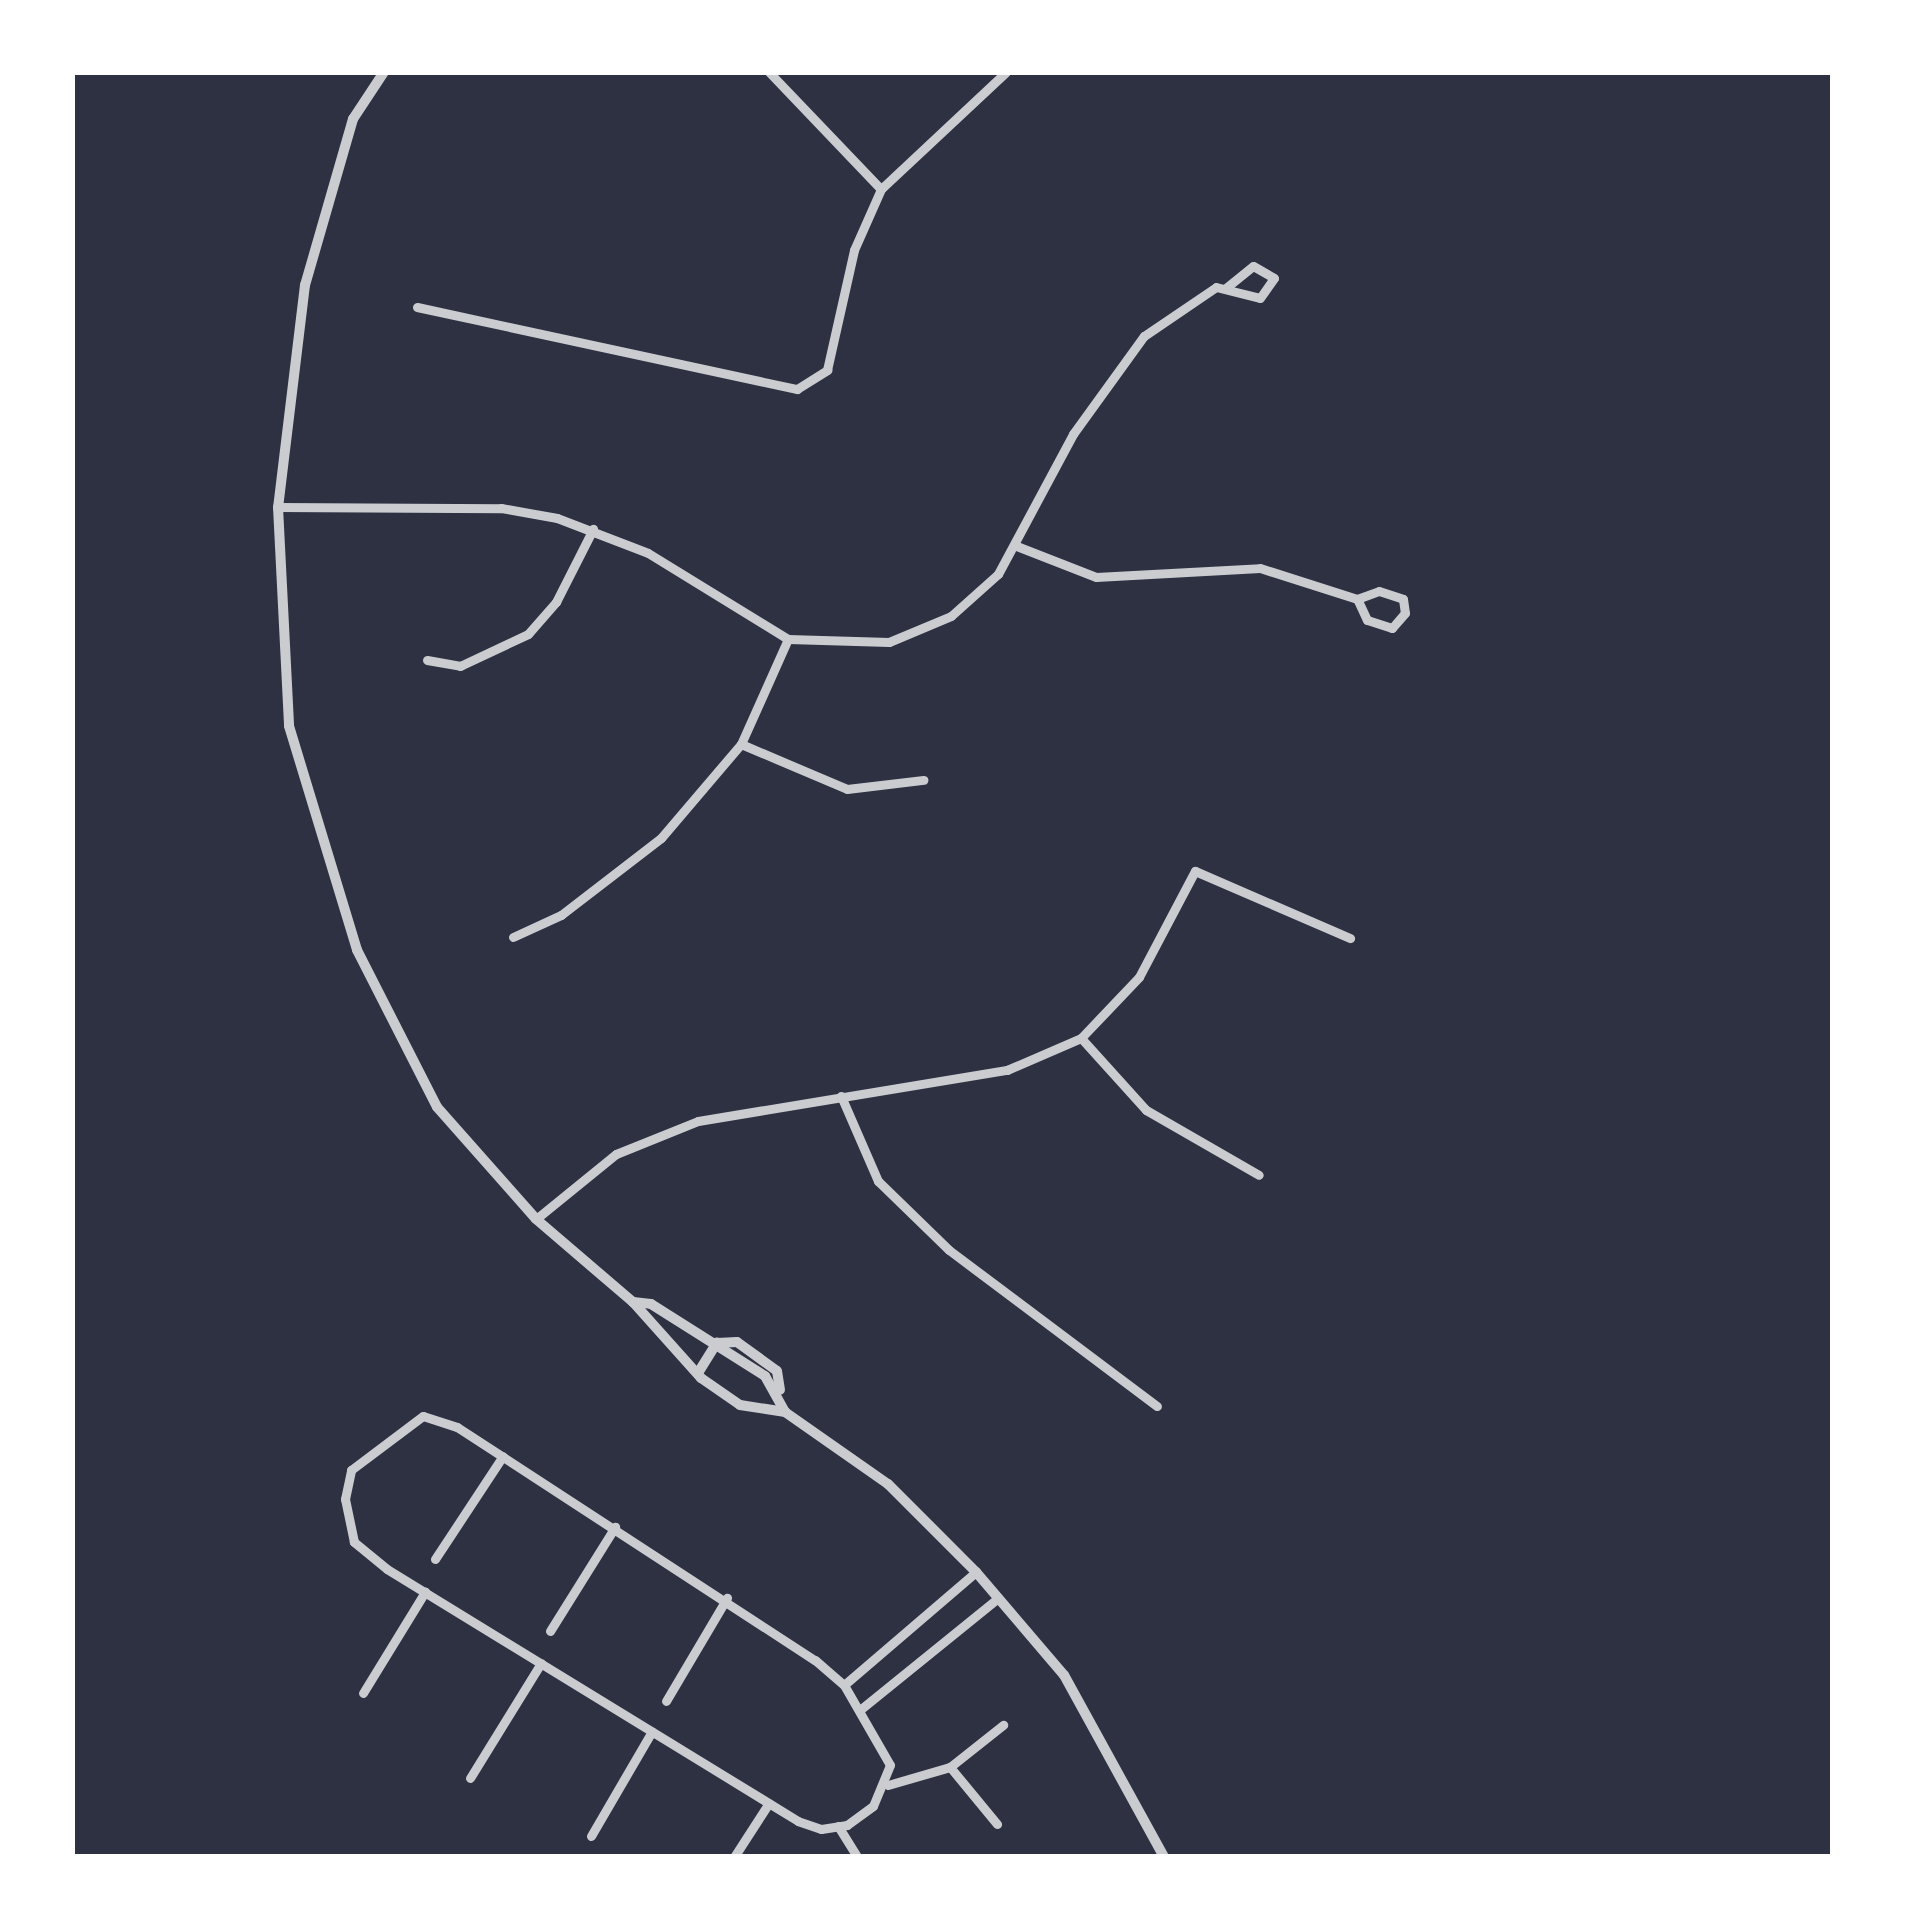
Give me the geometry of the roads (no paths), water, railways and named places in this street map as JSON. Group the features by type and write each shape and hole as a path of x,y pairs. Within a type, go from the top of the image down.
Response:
{"street":[{"path":"384,72 353,119 305,284 278,507 289,726 357,950 437,1106 536,1219 633,1302 698,1373 740,1405 785,1412 888,1484 976,1572 1064,1675 1164,1857"},
{"path":"769,72 881,189"},
{"path":"417,307 797,389 827,370 854,250 881,189 1006,72"},
{"path":"278,507 501,508 592,529 788,639 855,646 923,631 974,598 1014,545 1072,434 1144,336 1176,310 1226,288 1253,266 1274,278 1260,298 1226,288"},
{"path":"427,660 460,666 528,634 556,602 592,529"},
{"path":"1014,545 1096,577 1260,568 1357,599 1389,591 1403,599 1405,613 1385,630 1367,620 1357,599"},
{"path":"513,937 561,915 662,838 741,745 788,639"},
{"path":"741,745 847,789 922,780"},
{"path":"536,1219 637,1145 698,1121 1007,1070 1081,1038 1139,977 1195,871 1351,938"},
{"path":"1081,1038 1146,1110 1259,1175"},
{"path":"841,1096 878,1181 892,1195 949,1250 1157,1406"},
{"path":"633,1302 651,1304 717,1343 781,1394 785,1412"},
{"path":"698,1373 717,1343"},
{"path":"423,1416 503,1456 615,1527 727,1598 844,1685 890,1765 888,1785 873,1806 838,1826 821,1829 769,1803 424,1592 355,1542 345,1499 351,1470 423,1416"},
{"path":"435,1559 503,1456"},
{"path":"550,1631 615,1527"},
{"path":"844,1685 976,1572"},
{"path":"363,1693 424,1592"},
{"path":"666,1701 727,1598"},
{"path":"861,1709 998,1598"},
{"path":"470,1778 541,1664"},
{"path":"888,1785 950,1767 1003,1724"},
{"path":"591,1836 652,1731"},
{"path":"950,1767 997,1824"},
{"path":"734,1857 769,1803"},
{"path":"838,1826 856,1857"}]}
